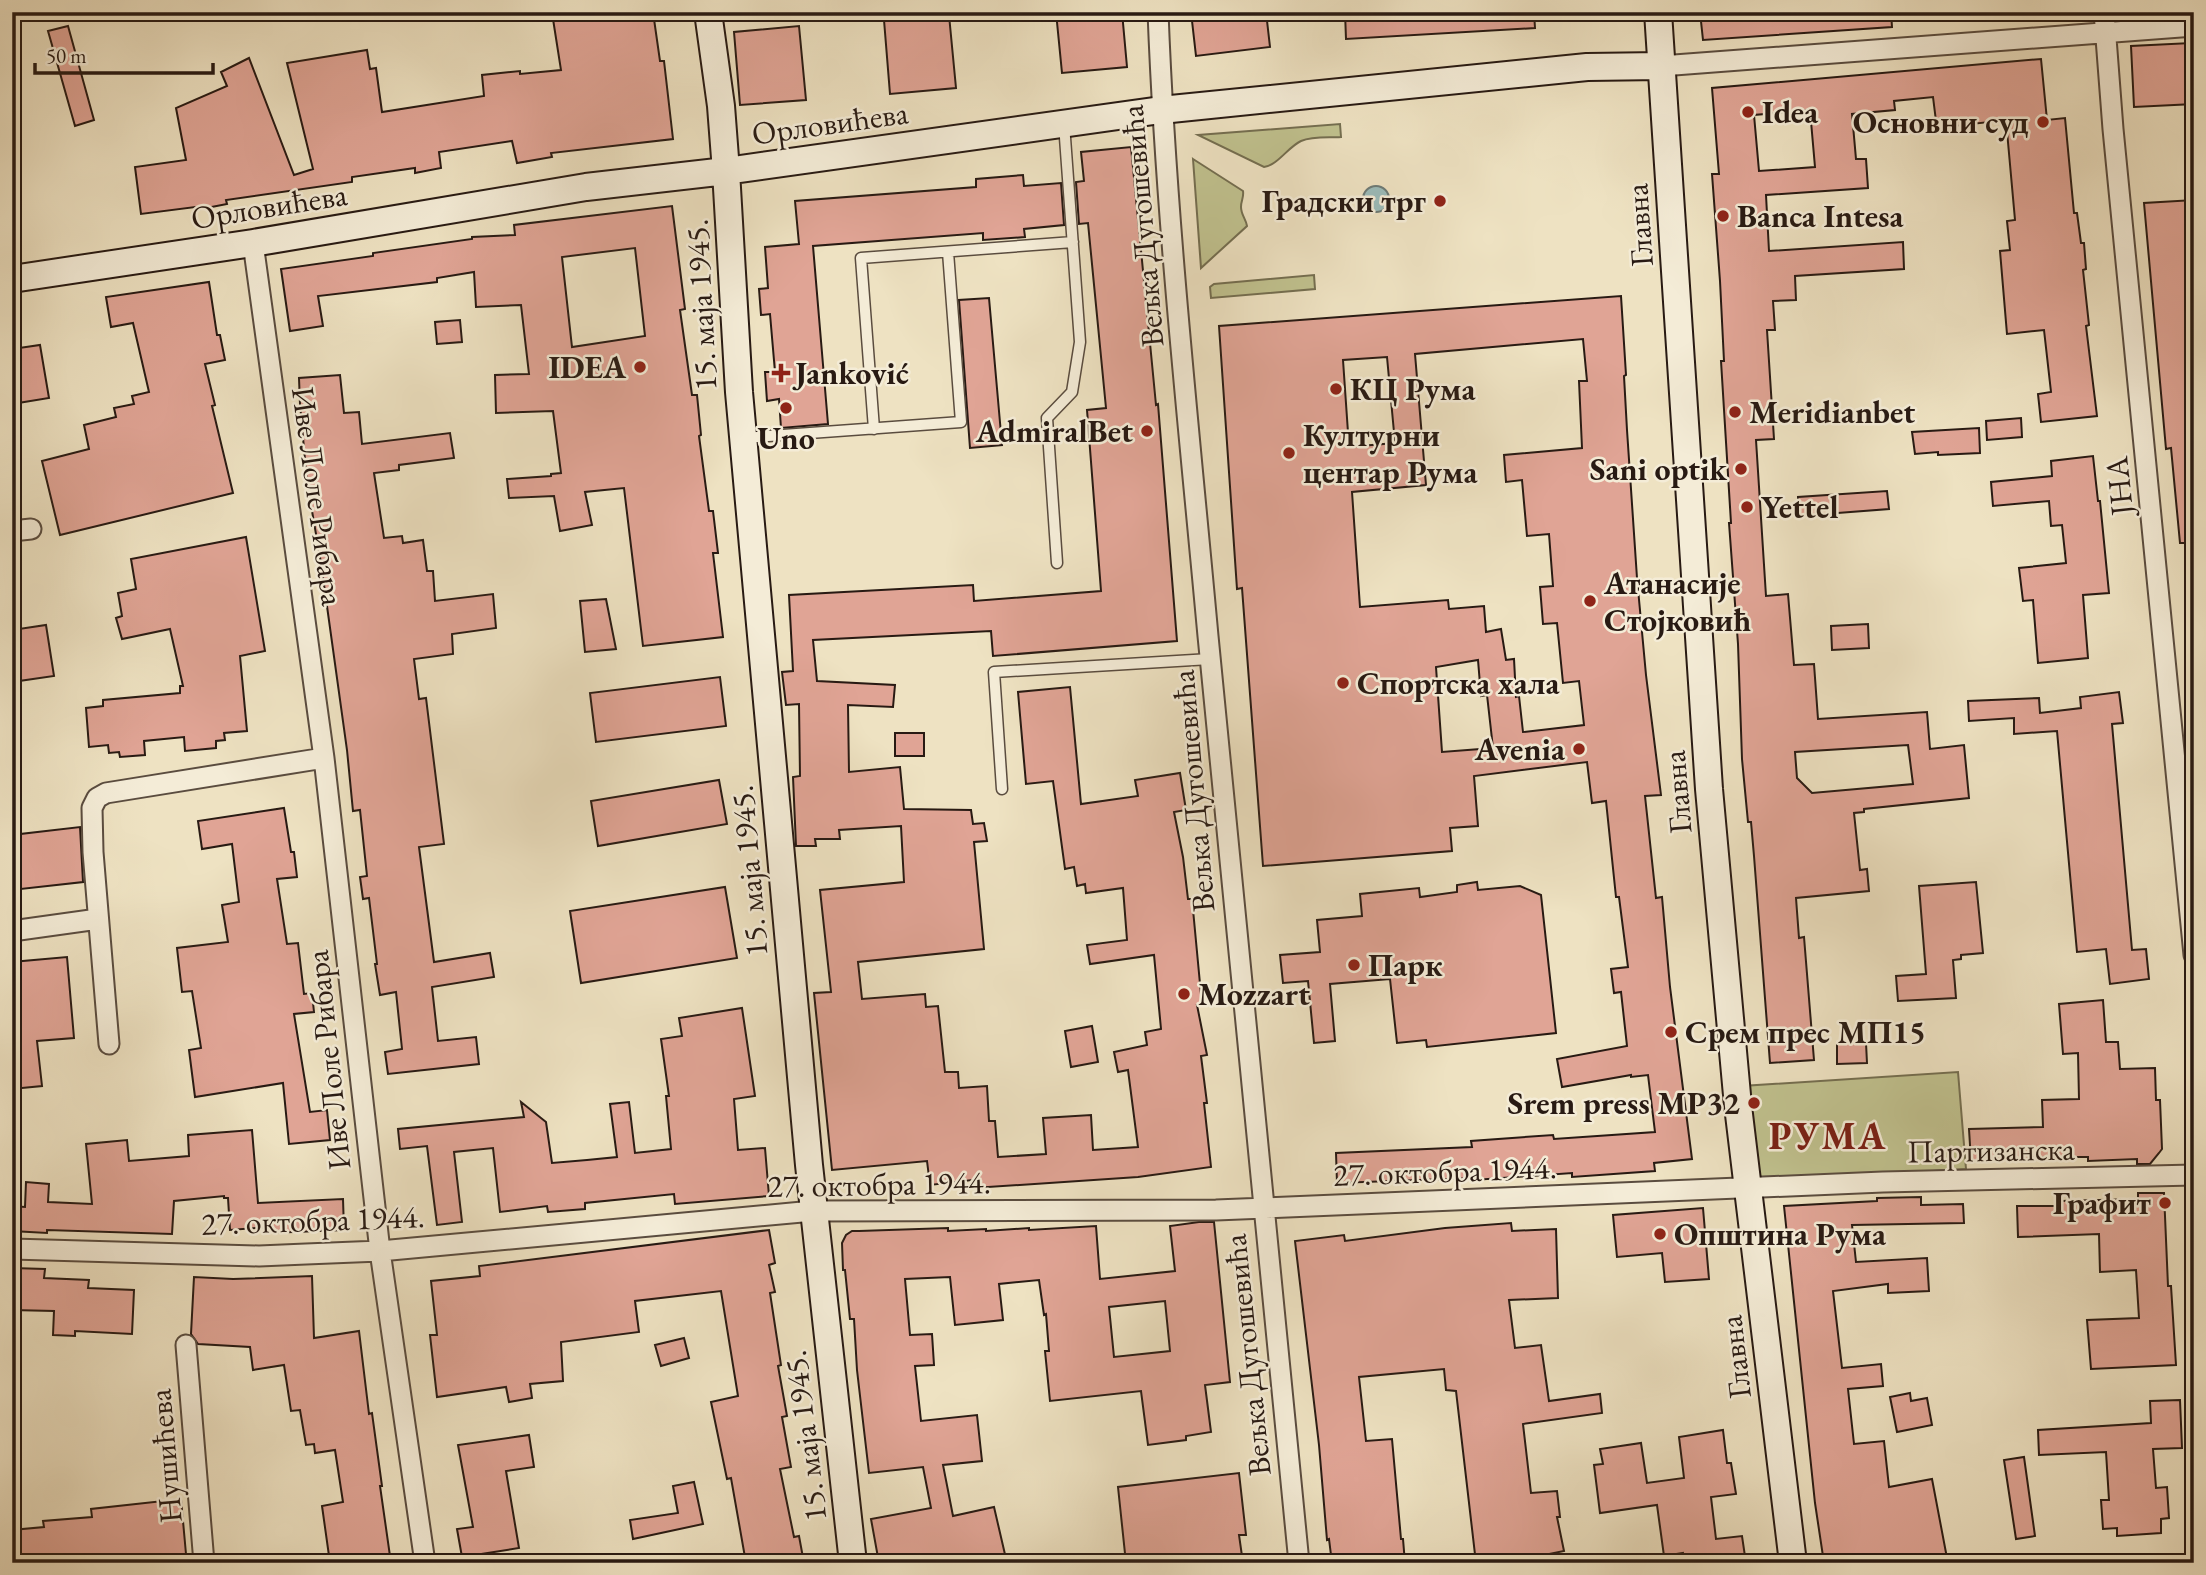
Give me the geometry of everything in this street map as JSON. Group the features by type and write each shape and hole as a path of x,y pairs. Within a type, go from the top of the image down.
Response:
{"street":[{"name":"15. маја 1945.","path":"708,12 721,106 743,439 813,1211 853,1563"},
{"name":"Вељка Дугошевића","path":"1158,12 1161,110 1210,659 1299,1563"},
{"name":"Главна","path":"1658,12 1709,789 1738,1106 1793,1563"},
{"path":"1661,66 2105,22 2194,26"},
{"name":"ЈНА","path":"2105,22 2113,130 2194,955"},
{"name":"Орловићева","path":"12,279 253,243 586,187 726,172 1161,110 1587,67 1661,66"},
{"name":"Иве Лоле Рибара","path":"253,243 324,758 380,1251 425,1563"},
{"path":"109,1044 93,852 92,808 97,798 106,793 324,758"},
{"path":"12,931 98,919"},
{"name":"Партизанска","path":"1748,1188 2194,1175"},
{"name":"27. октобра 1944.","path":"12,1249 260,1256 380,1251 813,1211 1203,1210 1748,1188"},
{"name":"Нушићева","path":"186,1345 204,1563"}],"lane":[{"path":"1057,563 1047,418 1072,392 1080,342 1064,124"},
{"path":"874,429 861,258 1073,242"},
{"path":"743,439 961,422 948,252"},
{"path":"1002,789 993,672 1210,659"}],"green space":[{"path":"1340,124 1341,137 1306,139 1274,163 1264,167 1198,135"},
{"path":"1193,159 1243,191 1241,210 1247,226 1201,268"},
{"path":"1314,275 1315,289 1211,298 1210,287 1214,284"},
{"path":"1958,1072 1966,1169 1753,1182 1742,1086"}],"water":[{"path":"1376,186 1385,190 1389,199 1385,208 1376,212 1367,208 1363,199 1367,190"}],"building":[{"path":"568,12 653,12 660,61 664,61 673,139 551,153 552,157 517,163 512,141 439,152 441,168 415,173 415,168 352,177 352,182 226,200 227,204 196,210 195,207 141,214 135,167 186,160 176,108 227,86 221,72 249,58 294,175 313,169 287,63 367,50 370,69 376,68 382,112 484,96 482,75 561,70 553,19 569,17"},
{"path":"1056,12 1122,12 1127,67 1062,73"},
{"path":"1191,12 1266,12 1270,47 1196,56"},
{"path":"1345,12 1534,12 1535,28 1346,39"},
{"path":"1700,12 1891,12 1892,27 1703,40"},
{"path":"949,15 956,88 890,94 884,20"},
{"path":"68,26 94,120 75,126 48,31"},
{"path":"799,26 806,100 740,105 734,32"},
{"path":"2191,43 2191,55 2194,55 2194,104 2134,107 2131,46"},
{"path":"2041,59 2047,120 2065,118 2074,213 2077,213 2081,243 2084,243 2086,269 2083,270 2089,325 2086,326 2097,416 2041,422 2038,394 2051,392 2044,330 2007,334 2000,251 2010,250 2007,221 2015,220 2006,120 1946,127 1946,120 1936,121 1933,97 1894,101 1895,110 1852,114 1856,159 1866,159 1868,188 1766,195 1769,251 1903,242 1904,269 1795,276 1796,300 1773,301 1775,330 1767,330 1774,439 1756,440 1766,596 1788,594 1794,665 1814,664 1818,719 1927,712 1930,749 1964,745 1969,798 1864,809 1864,812 1854,813 1860,870 1867,869 1869,891 1796,898 1799,938 1804,937 1814,1060 1770,1063 1751,822 1748,822 1742,759 1721,361 1724,361 1720,281 1712,174 1719,174 1712,88","holes":["1810,110 1815,167 1759,171 1754,115","1908,745 1913,784 1812,793 1797,778 1795,752"]},
{"path":"1131,147 1156,405 1158,404 1177,641 993,656 991,631 813,640 817,681 895,685 893,707 848,705 849,772 900,767 904,809 971,810 973,824 984,823 987,841 974,842 984,949 858,962 862,999 925,994 926,1007 938,1006 945,1072 958,1072 959,1088 987,1086 989,1121 995,1121 998,1157 1046,1154 1043,1118 1091,1115 1093,1150 1138,1147 1128,1070 1118,1072 1114,1052 1147,1045 1145,1032 1161,1029 1154,955 1090,964 1087,945 1127,940 1123,888 1086,893 1085,884 1077,886 1074,867 1065,869 1053,781 1026,784 1018,692 1070,687 1081,804 1138,796 1135,780 1180,773 1186,810 1174,812 1188,899 1192,899 1202,1005 1197,1005 1207,1055 1201,1056 1211,1167 1138,1177 973,1188 972,1180 930,1185 927,1161 832,1170 814,993 831,992 820,890 904,882 901,826 839,830 840,839 815,839 816,846 796,846 793,777 800,776 799,704 786,705 782,672 793,671 789,595 973,585 974,601 1101,591 1087,410 1106,408 1088,223 1079,224 1076,182 1084,181 1081,152"},
{"path":"1023,175 1024,186 1061,183 1064,225 1024,229 1025,237 983,240 983,233 813,246 828,424 781,428 779,399 767,401 765,372 775,372 770,314 761,315 759,289 768,288 765,247 799,244 795,201 976,187 976,179"},
{"path":"2194,200 2194,543 2180,543 2171,448 2166,449 2144,203"},
{"path":"672,206 685,309 680,310 692,395 697,395 699,436 709,511 713,511 718,553 713,553 723,637 643,646 624,488 585,492 592,525 560,531 554,496 509,498 507,479 561,473 553,411 496,413 495,375 529,374 521,305 476,307 474,272 437,278 437,282 318,296 323,326 290,331 281,269 373,256 373,253 472,237 515,235 514,225","holes":["635,248 645,336 572,347 562,257"]},
{"path":"209,282 217,335 220,335 225,360 205,364 233,493 60,535 42,461 89,449 84,425 116,417 114,408 134,404 132,396 149,392 133,323 111,327 106,297"},
{"path":"1621,296 1637,578 1661,795 1645,796 1656,898 1662,897 1670,987 1692,1159 1654,1163 1655,1171 1572,1177 1572,1173 1474,1180 1337,1183 1336,1153 1472,1147 1471,1141 1553,1135 1554,1139 1655,1132 1648,1075 1631,1075 1562,1087 1557,1059 1627,1046 1621,992 1614,993 1611,969 1628,967 1619,897 1616,897 1606,801 1592,803 1587,762 1474,776 1478,826 1450,828 1452,851 1263,866 1242,588 1237,589 1219,326","holes":["1583,339 1587,381 1579,381 1582,448 1504,455 1506,482 1522,480 1527,536 1549,534 1553,586 1540,587 1543,624 1557,623 1563,683 1579,681 1584,725 1523,732 1519,696 1516,697 1514,659 1506,660 1501,629 1486,632 1484,606 1449,609 1448,600 1360,607 1352,492 1426,485 1415,354","1387,357 1395,443 1349,447 1343,360","1478,660 1481,696 1487,695 1493,748 1442,752 1436,667"]},
{"path":"989,298 1002,445 970,448 959,300"},
{"path":"460,320 462,342 437,344 435,322"},
{"path":"40,345 49,398 12,404 12,349"},
{"path":"340,375 344,413 359,412 362,444 450,433 454,458 399,465 399,470 374,473 384,538 402,536 403,543 423,540 427,571 433,571 435,601 493,594 496,628 452,634 453,654 414,659 419,699 426,698 444,844 419,847 434,962 490,953 494,977 432,987 438,1041 476,1037 479,1064 388,1074 385,1052 402,1049 396,992 380,995 369,898 363,899 360,877 367,876 360,810 353,811 321,563 307,482 300,404 299,378"},
{"path":"2021,418 2022,437 1987,440 1986,421"},
{"path":"1979,428 1980,453 1915,454 1912,432"},
{"path":"2093,456 2109,593 2083,595 2088,658 2038,663 2033,600 2023,601 2019,568 2066,563 2062,525 2051,526 2049,501 1993,506 1991,482 2052,476 2051,461"},
{"path":"1887,491 1889,509 1799,516 1798,497"},
{"path":"246,537 265,651 240,656 247,731 224,733 225,740 216,741 216,748 185,751 184,737 144,741 145,755 120,757 119,752 109,753 108,745 89,747 86,708 103,706 103,700 180,693 180,686 183,686 170,629 122,639 116,618 122,616 118,593 136,589 131,559"},
{"path":"606,599 616,649 585,652 580,601"},
{"path":"1868,624 1869,648 1832,650 1831,626"},
{"path":"46,625 54,676 12,682 12,630"},
{"path":"720,677 726,726 596,742 590,693"},
{"path":"2119,692 2123,723 2112,724 2132,950 2146,949 2149,979 2110,984 2106,949 2077,952 2057,731 2014,734 2014,718 1969,721 1968,701 2039,698 2040,713 2081,708 2080,697"},
{"path":"895,733 924,733 924,756 895,756"},
{"path":"719,780 727,824 598,846 591,801"},
{"path":"284,808 297,877 277,879 287,944 298,943 304,994 312,993 314,1012 294,1014 310,1112 327,1110 330,1140 289,1144 283,1083 195,1097 189,1050 201,1048 192,991 182,992 177,948 228,942 222,905 239,902 232,844 202,849 198,821"},
{"path":"80,827 83,882 12,890 12,835"},
{"path":"1477,882 1478,890 1520,886 1541,895 1556,1033 1427,1047 1426,1040 1397,1043 1390,979 1330,984 1335,1041 1314,1043 1308,981 1283,983 1280,955 1320,952 1317,920 1362,916 1360,894 1419,888 1420,897 1457,892 1457,885"},
{"path":"1976,882 1983,953 1961,955 1961,959 1953,960 1956,998 1898,1001 1896,976 1926,974 1919,886"},
{"path":"725,887 737,958 581,983 570,911"},
{"path":"67,957 74,1038 37,1041 42,1086 12,1089 12,962"},
{"path":"2103,1000 2106,1042 2118,1042 2120,1069 2155,1068 2156,1100 2160,1100 2162,1149 2150,1164 2137,1164 2137,1159 2088,1161 2088,1157 1971,1161 1969,1129 2043,1127 2042,1100 2079,1099 2078,1053 2063,1054 2059,1004"},
{"path":"742,1008 755,1096 734,1099 738,1150 765,1148 769,1196 675,1204 674,1194 585,1203 585,1209 548,1212 547,1206 500,1212 493,1148 454,1152 462,1222 437,1225 427,1146 400,1149 398,1129 524,1117 521,1102 546,1122 552,1163 617,1157 610,1104 629,1102 635,1153 671,1149 666,1096 669,1096 661,1039 682,1036 679,1018"},
{"path":"1092,1026 1098,1062 1071,1067 1065,1031"},
{"path":"1837,1043 1866,1043 1867,1063 1837,1064"},
{"path":"252,1130 258,1203 343,1199 344,1230 269,1233 269,1227 230,1230 228,1198 224,1196 174,1201 172,1234 12,1231 12,1206 25,1207 26,1182 49,1184 48,1202 92,1204 86,1144 127,1140 129,1161 189,1156 188,1135"},
{"path":"2138,1193 2164,1193 2168,1286 2171,1286 2176,1365 2091,1369 2087,1320 2139,1318 2136,1270 2100,1272 2099,1234 2018,1237 2017,1206 2060,1206 2060,1201 2138,1199"},
{"path":"1921,1197 1921,1205 1963,1204 1964,1223 1852,1225 1856,1262 1927,1258 1929,1291 1888,1293 1888,1284 1833,1291 1842,1368 1881,1364 1883,1386 1848,1389 1854,1444 1884,1441 1889,1487 1932,1479 1947,1558 1919,1563 1910,1563 1909,1557 1871,1563 1824,1563 1815,1503 1784,1206"},
{"name":"Општина Рума","path":"1703,1208 1709,1279 1665,1282 1662,1253 1617,1257 1613,1215"},
{"path":"1214,1222 1230,1382 1205,1385 1211,1432 1186,1436 1186,1440 1148,1445 1141,1391 1050,1401 1045,1351 1049,1351 1046,1314 1044,1315 1039,1280 999,1284 1003,1320 955,1325 950,1277 905,1279 910,1335 932,1334 934,1365 915,1366 921,1421 977,1415 982,1461 943,1465 953,1516 994,1507 1007,1563 879,1563 871,1519 931,1508 923,1467 869,1473 854,1319 850,1319 843,1270 842,1243 846,1235 852,1231 948,1228 948,1231 986,1231 1096,1226 1100,1279 1175,1271 1170,1226","holes":["1165,1301 1170,1351 1114,1357 1109,1307"]},
{"path":"1511,1223 1512,1231 1556,1229 1558,1298 1509,1300 1515,1348 1541,1345 1549,1401 1600,1394 1602,1413 1523,1424 1531,1493 1557,1491 1560,1517 1557,1517 1564,1551 1539,1556 1539,1563 1476,1563 1456,1391 1446,1390 1444,1369 1359,1377 1366,1441 1392,1439 1405,1563 1332,1563 1329,1539 1327,1540 1319,1445 1295,1241 1344,1235 1345,1241 1445,1228"},
{"path":"769,1230 775,1263 769,1265 775,1292 770,1293 787,1416 782,1417 791,1467 780,1469 794,1537 799,1536 804,1563 746,1563 731,1478 727,1479 711,1402 738,1396 721,1291 635,1301 639,1332 561,1342 563,1381 530,1384 532,1398 509,1402 506,1387 437,1397 430,1335 437,1335 431,1281 480,1276 479,1266"},
{"path":"12,1268 45,1269 44,1278 89,1280 88,1288 134,1290 132,1334 75,1331 75,1336 53,1335 54,1311 12,1310"},
{"path":"312,1276 314,1338 359,1331 391,1563 330,1563 322,1506 343,1502 335,1450 315,1453 314,1444 306,1445 300,1410 291,1411 284,1365 253,1370 250,1347 198,1344 191,1334 194,1277 233,1279"},
{"path":"684,1338 689,1358 661,1366 655,1345"},
{"path":"1910,1393 1911,1401 1927,1398 1932,1425 1897,1432 1890,1397"},
{"path":"2180,1400 2182,1448 2153,1449 2156,1488 2167,1487 2169,1518 2161,1519 2161,1533 2117,1536 2117,1528 2103,1529 2101,1500 2109,1500 2106,1452 2039,1455 2038,1430 2151,1423 2150,1401"},
{"path":"1723,1430 1727,1463 1731,1463 1736,1494 1711,1497 1716,1539 1742,1536 1746,1563 1705,1563 1704,1557 1684,1559 1683,1553 1664,1556 1657,1505 1600,1513 1594,1465 1603,1464 1600,1449 1641,1443 1647,1483 1684,1478 1679,1437"},
{"path":"529,1435 534,1467 506,1471 519,1548 462,1557 457,1529 473,1527 458,1445"},
{"path":"2024,1457 2035,1536 2016,1539 2004,1460"},
{"path":"1239,1473 1246,1535 1239,1535 1243,1563 1126,1563 1118,1487"},
{"path":"694,1482 703,1524 633,1539 630,1520 678,1513 673,1486"},
{"path":"181,1499 186,1554 94,1563 12,1563 12,1530 44,1527 43,1521 92,1517 91,1509"}],"place":[{"name":"Idea","path":"1748,112"},
{"name":"Основни суд","path":"2043,122"},
{"name":"Градски трг","path":"1440,201"},
{"name":"Banca Intesa","path":"1723,216"},
{"name":"IDEA","path":"640,367"},
{"name":"Janković","path":"781,373"},
{"name":"КЦ Рума","path":"1336,389"},
{"name":"Uno","path":"786,408"},
{"name":"Meridianbet","path":"1735,412"},
{"name":"AdmiralBet","path":"1147,431"},
{"name":"Културни центар Рума","path":"1289,453"},
{"name":"Sani optik","path":"1741,469"},
{"name":"Yettel","path":"1747,507"},
{"name":"Атанасије Стојковић","path":"1590,601"},
{"name":"Спортска хала","path":"1343,683"},
{"name":"Avenia","path":"1579,749"},
{"name":"Парк","path":"1354,965"},
{"name":"Mozzart","path":"1184,994"},
{"name":"Срем прес МП15","path":"1671,1032"},
{"name":"Srem press MP32","path":"1754,1103"},
{"name":"Графит","path":"2165,1203"},
{"name":"Општина Рума","path":"1660,1234"}],"district":[{"name":"РУМА","path":"1828,1135"}]}
